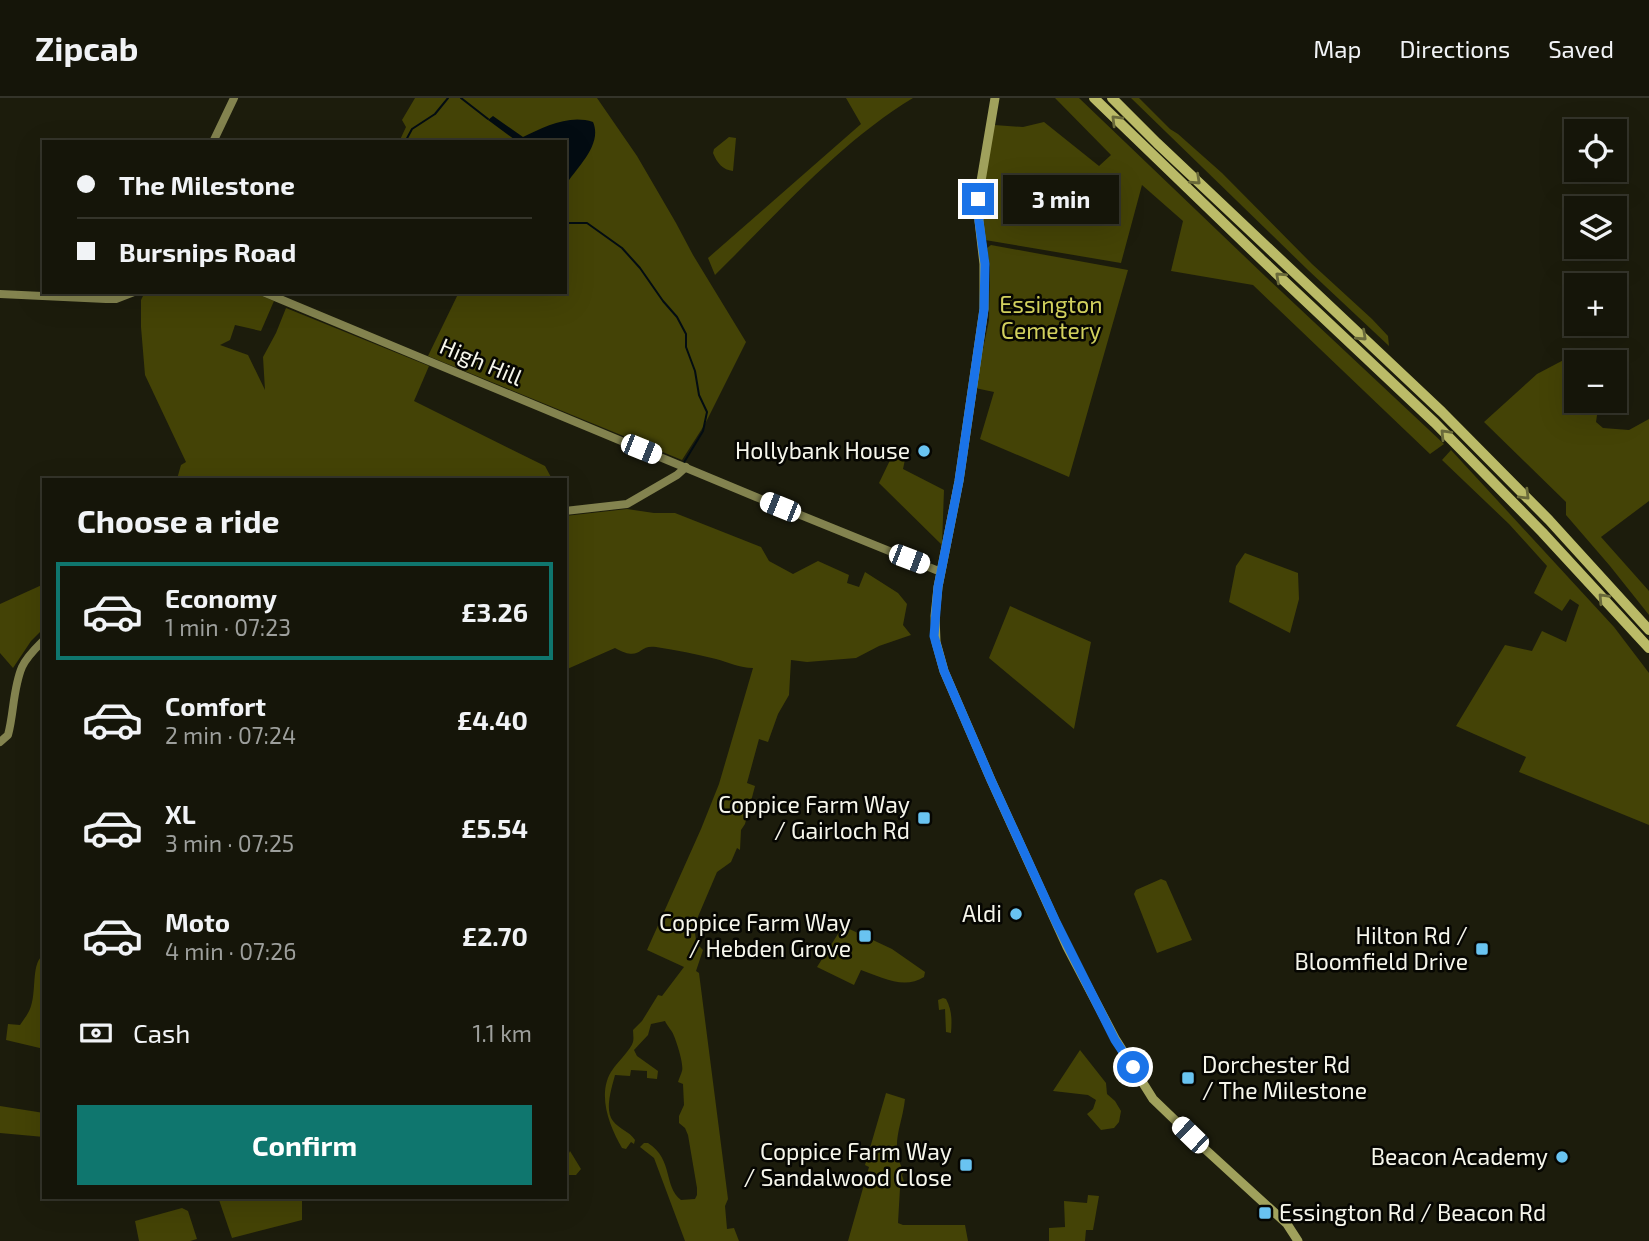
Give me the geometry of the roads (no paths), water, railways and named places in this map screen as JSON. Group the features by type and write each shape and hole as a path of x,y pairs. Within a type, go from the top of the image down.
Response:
{"highway":[{"path":"1094,98 1435,423 1542,532 1649,648"},
{"path":"1112,98 1442,412 1549,520 1649,630"}],"main road":[{"path":"995,98 978,199 985,264 984,309 959,481 938,587 934,630 936,642 944,671 991,780 1056,922 1115,1040 1153,1099 1287,1224 1298,1241"}],"street":[{"path":"214,140 234,98"},
{"path":"0,295 116,299 129,294"},
{"name":"High Hill","path":"267,294 942,572"},
{"path":"567,511 627,504 677,475 685,467"},
{"path":"0,742 8,735 23,666 42,642"}],"waterway":[{"path":"406,140 412,129 435,114 448,98"},
{"path":"461,98 488,119"},
{"path":"567,223 587,223 622,248 677,317 686,334 686,347 695,371 699,395 707,412 703,431 683,464"}],"place":[{"name":"Hollybank House","path":"924,451"},
{"name":"Coppice Farm Way / Gairloch Rd","path":"924,818"},
{"name":"Aldi","path":"1016,914"},
{"name":"Coppice Farm Way / Hebden Grove","path":"865,936"},
{"name":"Hilton Rd / Bloomfield Drive","path":"1482,949"},
{"name":"Dorchester Rd / The Milestone","path":"1188,1078"},
{"name":"Beacon Academy","path":"1562,1157"},
{"name":"Coppice Farm Way / Sandalwood Close","path":"966,1165"},
{"name":"Essington Rd / Beacon Rd","path":"1265,1213"}],"park label":[{"name":"Essington Cemetery","path":"1051,318"}]}
